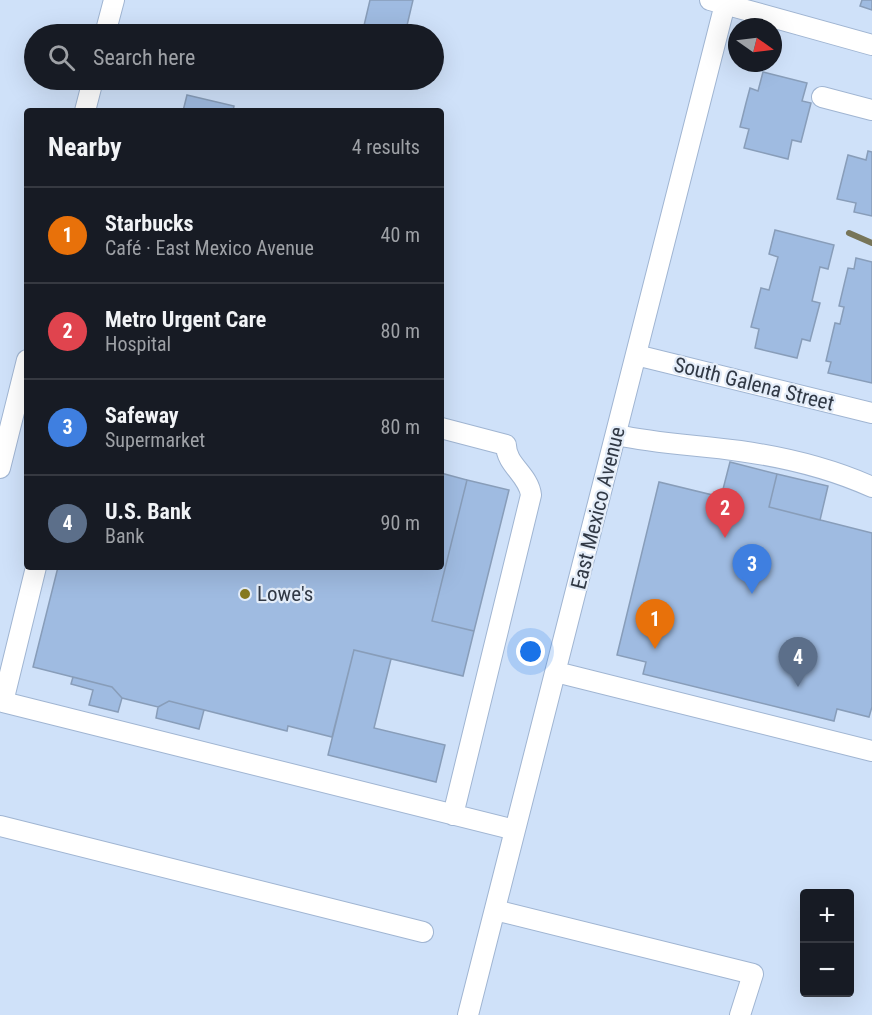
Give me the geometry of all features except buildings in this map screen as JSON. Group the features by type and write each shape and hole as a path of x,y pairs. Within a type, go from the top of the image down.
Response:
{"street":[{"path":"108,24 114,0"},
{"path":"720,2 872,45"},
{"name":"East Mexico Avenue","path":"468,1015 617,435 720,2"},
{"path":"86,108 90,90"},
{"path":"822,97 872,110"},
{"name":"South Galena Street","path":"636,355 872,413"},
{"path":"0,466 24,372"},
{"path":"444,429 506,445 511,460 527,481 531,495 453,815"},
{"path":"617,435 656,443 751,453 831,472 872,487"},
{"path":"35,570 3,702 515,830"},
{"path":"556,672 872,751"},
{"path":"0,826 423,932"},
{"path":"495,910 753,975 740,1015"}],"waterway":[{"path":"849,233 872,243"}],"place":[{"name":"Metro Urgent Care","path":"725,538"},
{"name":"Lowe's","path":"245,594"},
{"name":"Safeway","path":"752,594"},
{"name":"Starbucks","path":"655,649"},
{"name":"U.S. Bank","path":"798,687"}]}
